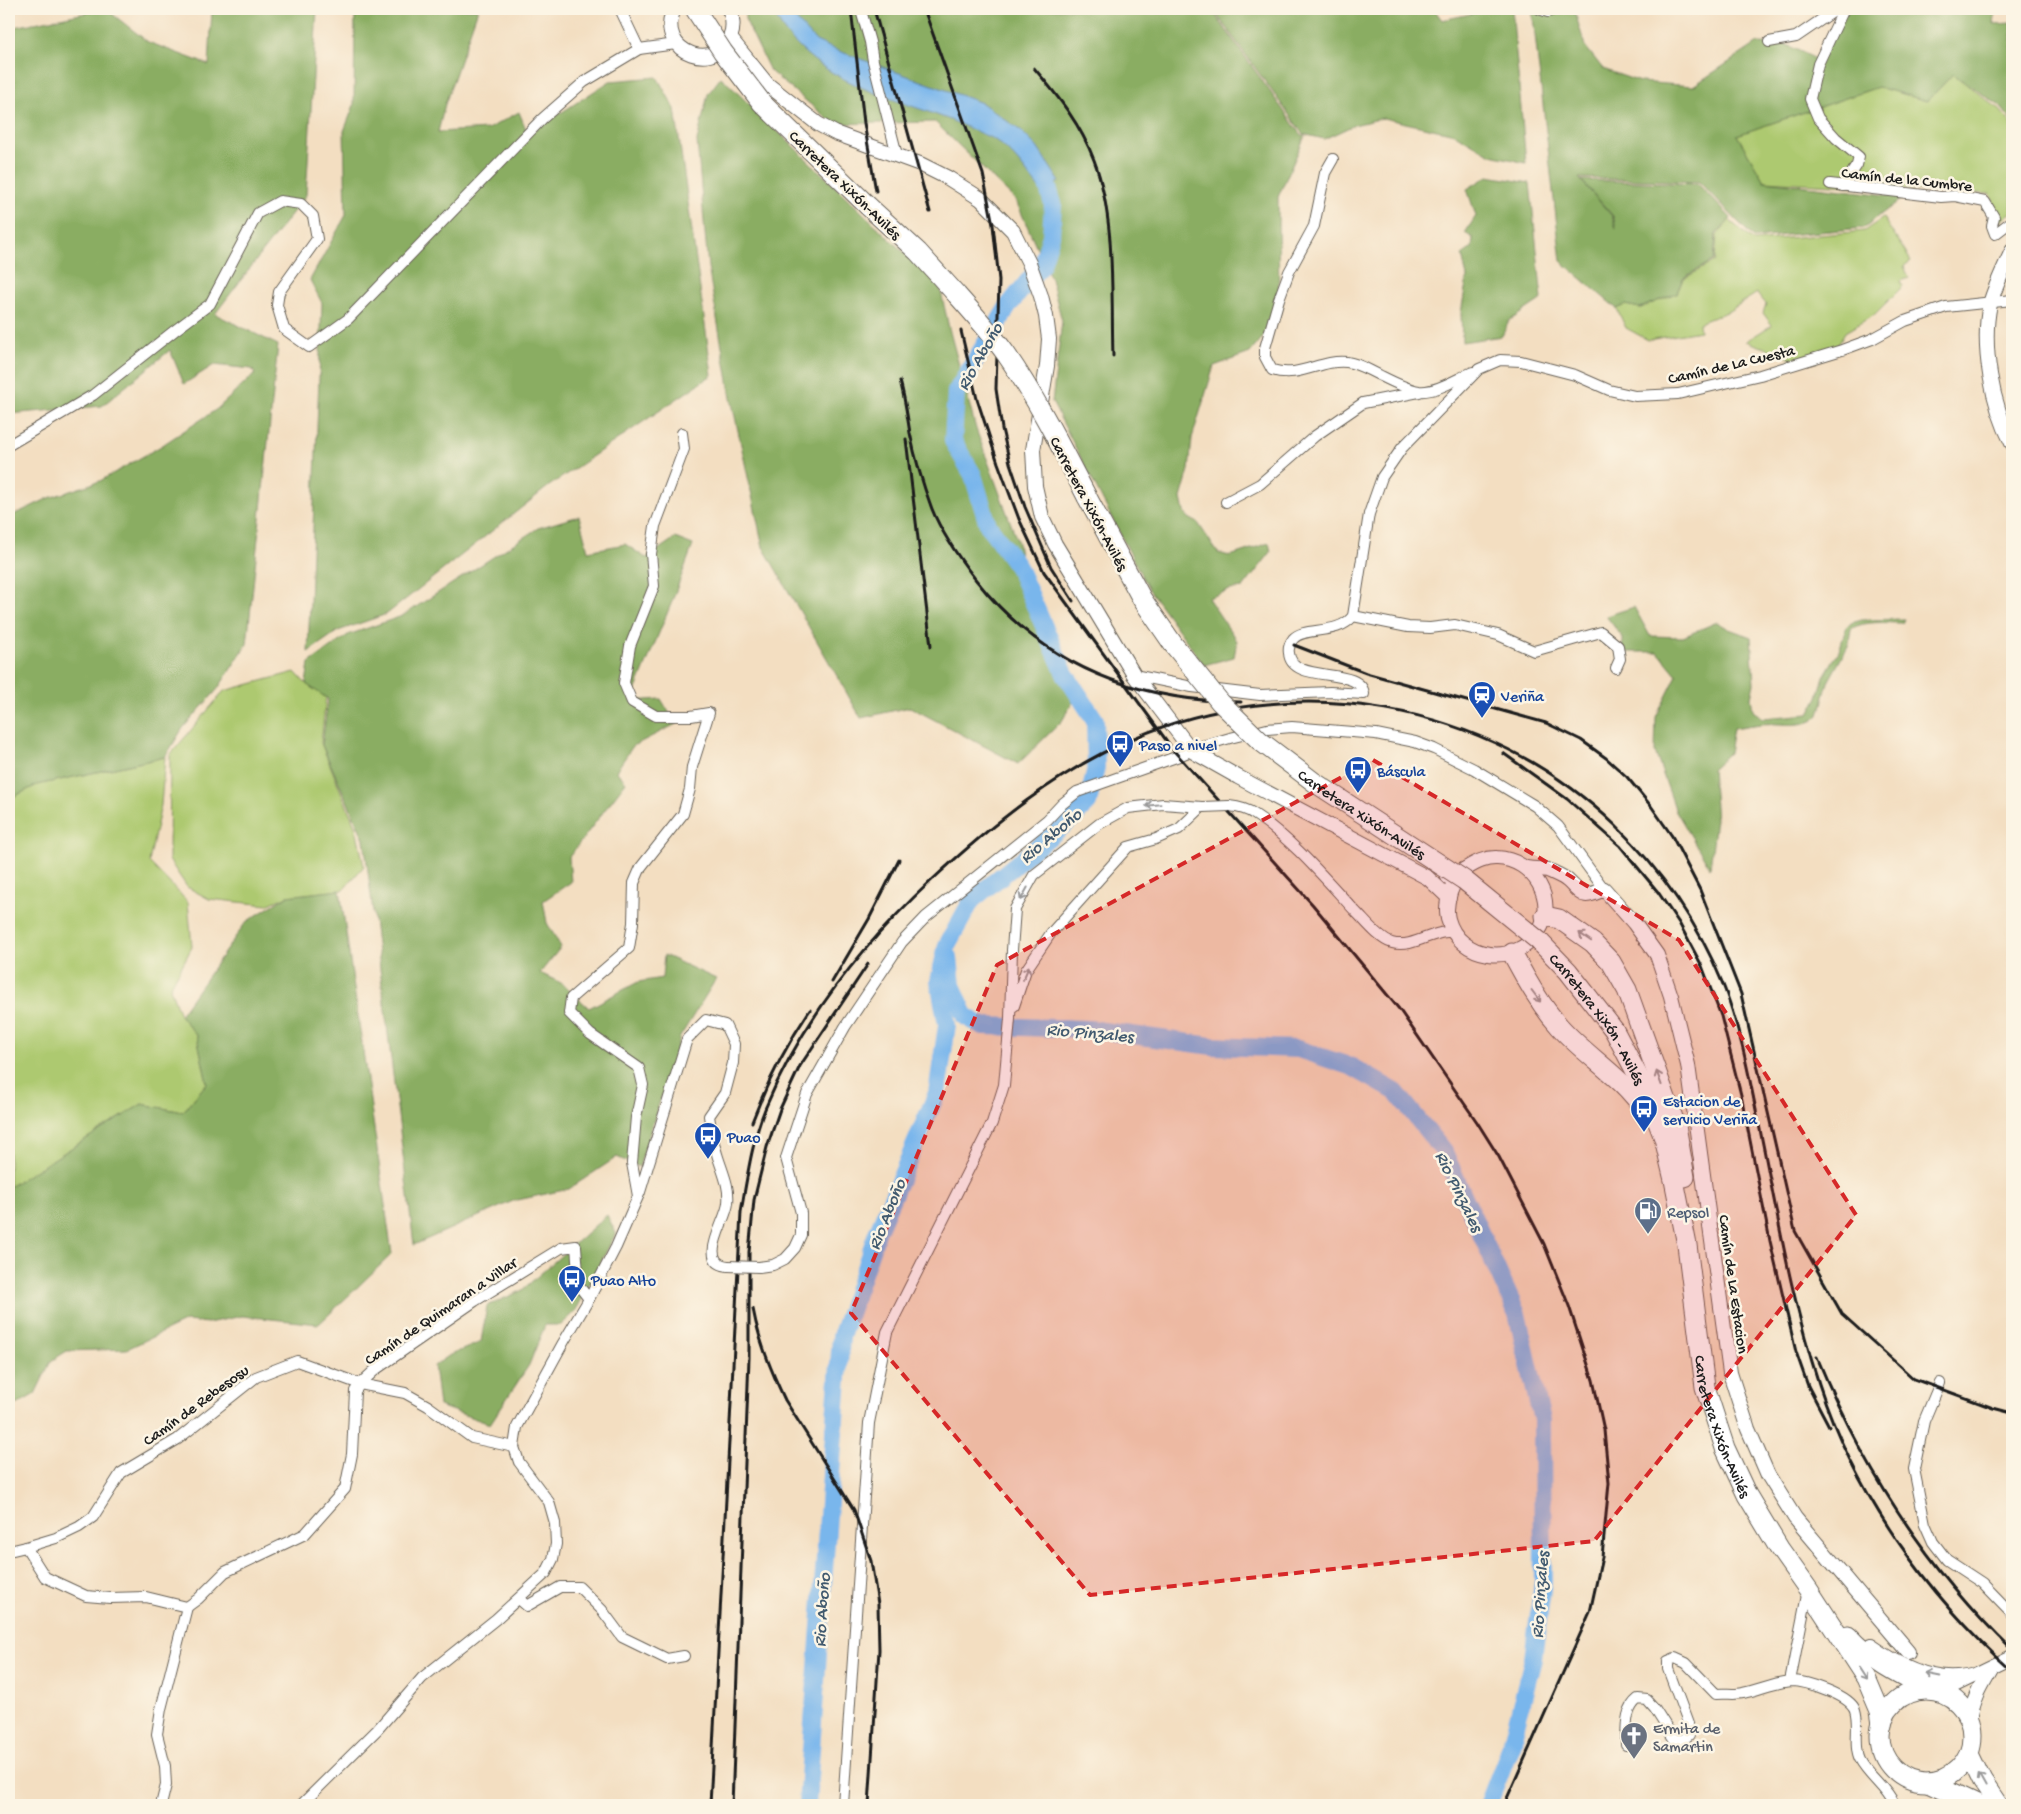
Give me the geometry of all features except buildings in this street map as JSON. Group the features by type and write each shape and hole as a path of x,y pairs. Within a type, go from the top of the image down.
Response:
{"highway":[{"name":"Carretera Xixón-Avilés","path":"695,9 723,52 762,103 918,252 984,324 1006,354 1035,401 1142,599 1173,644 1220,702 1260,741 1314,782 1464,880 1539,941"},
{"path":"1545,916 1559,919 1593,943 1611,962 1627,990 1676,1126 1690,1214 1687,1245"},
{"name":"Carretera Xixón - Avilés","path":"1539,941 1568,971 1614,1030 1645,1088 1666,1147 1687,1245"},
{"path":"1512,954 1530,988 1560,1028 1634,1093 1647,1114 1658,1143 1678,1234 1680,1258 1690,1282"},
{"name":"Carretera Xixón-Avilés","path":"1687,1245 1690,1282 1705,1387 1725,1448 1752,1503 1779,1548 1866,1678 1880,1711 1882,1724"},
{"name":"Carretera Xixón-Avilés","path":"1808,1589 1864,1653 1934,1690"},
{"path":"1934,1690 1954,1698 1964,1710 1970,1721 1973,1735 1969,1754 1960,1767 1945,1778 1928,1782 1913,1781 1898,1772 1886,1760 1881,1744 1882,1724 1888,1709 1900,1697 1914,1691 1934,1690"},
{"path":"1969,1754 1982,1781 1998,1805"},
{"path":"1928,1782 1978,1805"}],"street":[{"path":"620,9 639,50"},
{"path":"671,11 669,26 671,36 676,44 694,56 705,56 715,53 724,47 730,38 733,25 728,9"},
{"path":"862,9 870,42 872,61 897,155"},
{"path":"1539,9 1548,12 1556,9"},
{"path":"1769,42 1796,37 1837,9"},
{"path":"1843,186 1857,165 1858,157 1836,138 1818,118 1810,99 1818,64 1844,9"},
{"path":"730,38 768,84 818,124 835,133 897,155 948,178 981,199 1013,231 1029,263 1046,316 1048,339 1047,366 1033,450 1035,486 1042,517 1055,544 1134,675 1192,751 1428,878 1449,898"},
{"path":"9,445 93,395 210,304 258,213 280,201 301,204 313,216 317,239 279,292 277,305 284,329 309,347 348,319 542,119 584,82 639,50 676,44"},
{"path":"1334,159 1325,173 1314,226 1289,272 1279,299 1266,348 1266,357 1272,370 1284,373 1346,362 1364,366 1378,375 1420,391"},
{"name":"Camín de la Cumbre","path":"1830,184 1941,197 1956,196 1985,202 1994,217 1992,226 1995,234 2012,221"},
{"path":"2012,251 1991,303 1987,342 1997,405 2012,443"},
{"name":"Camín de La Cuesta","path":"1353,616 1369,514 1382,477 1402,448 1479,369 1500,360 1521,360 1576,375 1609,390 1635,396 1678,394 1760,374 1842,350 1872,339 1905,321 1946,307 2012,300"},
{"path":"1226,502 1260,484 1315,436 1363,403 1435,388 1479,369"},
{"path":"638,1197 632,1163 636,1117 643,1085 639,1068 590,1034 569,1013 571,998 629,948 633,923 634,883 642,867 683,814 690,789 692,767 710,713 690,716 656,716 632,702 624,683 630,646 654,586 651,554 655,526 684,449 682,433"},
{"path":"1134,675 1192,687 1260,695 1330,692 1364,694 1364,689 1356,681 1296,666 1289,657 1288,652 1292,640 1297,635 1334,628 1346,623 1353,616 1408,627 1430,628 1454,625 1498,634 1534,651 1601,632 1618,646 1620,659 1616,668"},
{"path":"301,1805 377,1730 422,1678 519,1599 546,1573 553,1559 556,1544 555,1523 549,1502 519,1462 514,1447 516,1428 589,1299 638,1197 687,1039 706,1020 725,1025 734,1044 733,1063 725,1093 709,1116 714,1143 726,1181 728,1194 726,1211 714,1246 714,1256 718,1263 728,1266 759,1267 773,1265 785,1258 798,1242 802,1221 786,1158 807,1094 845,1027 902,942 926,916 1047,820 1077,792 1202,746 1267,729 1292,726 1376,734 1415,742 1434,749 1474,769 1535,806 1558,826 1604,889 1584,895 1579,894 1566,879 1547,870 1536,871 1512,860 1496,858 1479,861 1443,879 1428,878"},
{"path":"842,1805 869,1423 886,1332 992,1123 1004,1085 1007,1059 1015,909 1034,875 1099,824 1128,808 1163,804 1202,807 1229,806 1243,808 1255,814 1288,842 1372,929 1392,943 1418,942 1437,933 1449,931 1455,933"},
{"path":"1010,1019 1026,970 1031,962 1051,933 1128,847 1179,828 1202,807"},
{"path":"1460,872 1449,898 1448,919 1455,933 1466,945 1479,952 1496,956 1512,954 1527,946 1539,932 1545,916 1546,902 1541,886 1527,868"},
{"path":"1541,886 1544,880 1556,874"},
{"name":"Camín de La Estacion","path":"1604,889 1634,923 1657,955 1671,996 1688,1065 1730,1373 1748,1429 1768,1475 1795,1518 1908,1652"},
{"path":"1437,933 1448,919"},
{"name":"Camín de Quimaran a Villar","path":"187,1607 198,1599 225,1572 305,1534 345,1489 352,1454 355,1392 360,1384 375,1370 475,1301 561,1248 576,1246 579,1286 589,1299"},
{"name":"Camín de Rebesosu","path":"9,1551 26,1547 80,1527 93,1517 120,1474 178,1439 256,1377 297,1361 360,1384 405,1393 428,1406 472,1438 514,1447"},
{"path":"1940,1383 1924,1421 1914,1469 1925,1524 1933,1542 1947,1560 1982,1583 2012,1614"},
{"path":"26,1547 45,1577 86,1596 110,1598 146,1597 187,1607 161,1709 157,1734 165,1766 166,1785 161,1805"},
{"path":"519,1599 528,1606 560,1587 579,1587 602,1610 622,1637 667,1659 684,1656"},
{"path":"1790,1681 1808,1589"},
{"path":"1838,1624 1880,1653 1911,1669 1932,1676 1956,1678 1985,1671"},
{"path":"1934,1690 1985,1671 2012,1657"},
{"path":"1626,1745 1628,1711 1638,1699 1647,1700 1674,1739 1682,1740 1689,1735 1688,1723 1668,1669 1668,1660 1675,1658 1686,1663 1716,1694 1740,1694 1790,1681 1805,1683 1838,1695 1850,1702 1855,1710 1859,1758 1879,1786 1890,1796 1894,1805"},
{"path":"1970,1721 1971,1707 1985,1671"}],"highlighted area":[{"path":"1373,760 1679,940 1856,1215 1594,1541 1090,1595 851,1313 997,965"}],"green space":[{"path":"106,9 148,42 209,65 212,9 317,9 306,195 215,314 278,345 247,644 217,690 183,728 165,757 37,785 9,799 9,517 49,498 100,481 161,446 217,409 255,374 252,369 214,365 184,384 170,350 102,406 9,414 9,28"},
{"path":"355,9 478,9 445,104 438,132 488,129 519,112 528,134 610,81 657,77 675,109 712,375 549,486 387,614 338,631 308,652 322,303 310,280 346,215 344,131 354,105"},
{"path":"745,9 1209,9 1216,16 1301,135 1305,136 1278,197 1279,317 1250,353 1214,366 1192,438 1189,470 1181,498 1184,512 1189,518 1198,523 1218,553 1230,556 1269,543 1271,552 1243,588 1230,590 1208,598 1237,641 1234,657 1204,665 1148,588 1052,402 1062,321 1051,279 1016,201 935,122 834,124 770,71 745,19"},
{"path":"1211,9 1434,9 1442,20 1494,9 1512,9 1526,163 1491,155 1455,134 1383,118 1354,125 1324,139 1303,134"},
{"path":"1532,9 1574,9 1585,46 1603,69 1640,82 1693,86 1758,43 1785,44 1816,59 1847,9 1996,9 1994,24 2012,23 2012,121 2000,106 1953,74 1927,101 1878,87 1737,135 1764,181 1904,197 1863,228 1754,238 1699,182 1579,178 1612,216 1616,228 1613,216 1581,180 1698,184 1731,218 1716,234 1714,260 1683,278 1677,293 1640,308 1625,305 1617,309 1561,261"},
{"path":"1953,74 1999,109 2012,124 2012,212 1999,222 1991,194 1764,181 1737,135 1878,87 1927,101"},
{"path":"721,77 940,287 976,429 1018,543 1027,605 1070,668 1074,700 1062,721 1018,764 910,707 861,718 763,547 731,398 708,267 697,141 708,94"},
{"path":"1488,176 1530,183 1542,299 1509,321 1502,336 1462,342 1461,313 1467,277 1462,255 1472,248 1473,238 1465,233 1476,216 1467,189"},
{"path":"1883,218 1911,261 1904,266 1909,278 1901,281 1903,286 1874,315 1845,332 1837,346 1794,359 1746,341 1772,325 1763,313 1766,304 1757,293 1729,311 1699,323 1700,331 1648,340 1626,328 1617,309 1625,305 1641,308 1677,293 1683,279 1715,261 1717,235 1729,220 1754,241 1864,231"},
{"path":"579,516 588,551 625,544 646,558 675,538 693,545 631,701 661,699 676,724 633,746 616,771 626,782 569,857 571,882 543,901 547,923 561,947 540,973 561,983 589,1008 638,982 662,978 664,955 716,979 680,1037 639,1167 617,1157 569,1189 513,1201 414,1245 364,839 322,745 328,699 306,684 309,663 348,635 402,616 538,528"},
{"path":"1634,607 1650,636 1683,637 1717,622 1729,629 1751,637 1754,684 1751,697 1753,711 1763,718 1809,714 1818,697 1824,676 1839,651 1846,628 1851,623 1862,620 1904,619 1902,623 1869,623 1851,629 1848,646 1828,682 1819,715 1814,720 1800,724 1761,724 1733,728 1729,753 1712,769 1716,819 1710,868 1676,811 1655,752 1656,717 1677,675 1658,652 1623,652 1623,638 1606,616"},
{"path":"295,672 306,684 326,697 321,743 356,828 364,866 343,890 287,896 267,905 209,899 187,887 169,860 170,755 224,691"},
{"path":"165,757 161,805 149,862 188,902 192,947 170,988 180,1015 197,1036 207,1083 183,1112 142,1104 9,1187 9,799 37,785"},
{"path":"340,890 392,1254 319,1324 242,1316 208,1323 186,1321 127,1349 67,1351 51,1361 35,1394 9,1409 9,1187 142,1104 183,1112 207,1083 197,1036 180,1015 246,922 287,896"},
{"path":"607,1215 616,1233 575,1312 561,1325 545,1325 529,1365 490,1424 439,1406 434,1366 450,1355 481,1342 487,1306 521,1291"}],"water":[{"path":"773,9 786,9 816,41 836,50 982,103 1021,131 1037,147 1060,182 1039,188 1013,156 995,140 948,119 856,85 834,74 814,60 785,32"}],"waterway":[{"name":"Rio Aboño","path":"807,1805 841,1337 877,1233 937,1093 947,1025 939,981 947,945 972,900 1075,816 1088,803 1096,767 1095,720 1065,674 1018,567 988,525 973,475 953,441 956,392 1009,305 1042,264 1051,236 1053,204 1045,178 1037,165"},
{"name":"Rio Pinzales","path":"949,957 952,985 966,1017 983,1026 1089,1029 1212,1046 1298,1049 1352,1067 1396,1092 1444,1152 1517,1314 1542,1420 1543,1582 1533,1659 1511,1745 1488,1805"}],"railway":[{"path":"851,9 864,123 876,191"},
{"path":"874,9 930,212"},
{"path":"924,9 983,174 993,225 999,280 996,389 1002,429 1010,463 1025,507 1051,567 1073,601"},
{"path":"1034,68 1060,100 1083,135 1094,160 1101,183 1106,206 1111,256 1113,356"},
{"path":"961,331 977,399 998,463 1019,519 1044,572 1174,751 1313,905 1399,1009 1499,1157 1544,1244 1569,1306 1593,1380 1604,1430 1609,1483 1602,1557 1590,1612 1504,1805"},
{"path":"900,381 917,462 925,491 936,518 963,563 1002,610 1031,635 1061,656 1094,672 1128,685 1164,694 1202,700 1241,702"},
{"path":"906,439 931,646"},
{"path":"1294,645 1366,673 1546,723 1581,740 1606,758 1627,777 1672,836 1700,890 1741,994 1795,1231 1842,1314 1914,1379 1993,1408 2012,1413"},
{"path":"710,1805 741,1212 750,1160 757,1134 765,1109 780,1076 816,1014 882,930 933,879 1002,819 1052,783 1105,752 1132,739 1194,717 1258,705 1322,702 1386,709 1448,725 1508,749 1564,783 1615,825 1662,878 1689,918 1712,960 1733,1014 1746,1064 1784,1250 1800,1318 1819,1384 1834,1425 1873,1503 1897,1540 1951,1609 1980,1641 2012,1671"},
{"path":"1503,753 1567,799 1620,846 1658,892 1679,923 1702,966 1721,1016 1741,1095 1770,1241 1796,1352 1808,1386 1829,1426"},
{"path":"832,982 869,919 899,860"},
{"path":"732,1805 749,1358 749,1252 754,1200 767,1147 780,1109 800,1066 868,964"},
{"path":"752,1122 778,1064 810,1010"},
{"path":"753,1309 762,1345 785,1400 854,1510 871,1561 878,1604 879,1650 869,1805"},
{"path":"1817,1357 1854,1437 1900,1514 1952,1585 2012,1650"}],"place":[{"name":"Veriña","path":"1482,719"},
{"name":"Paso a nivel","path":"1120,768"},
{"name":"Báscula","path":"1358,794"},
{"name":"Estacion de servicio Veriña","path":"1644,1133"},
{"name":"Puao","path":"708,1160"},
{"name":"Repsol","path":"1648,1235"},
{"name":"Puao Alto","path":"572,1303"},
{"name":"Ermita de Samartin","path":"1634,1760"}]}
